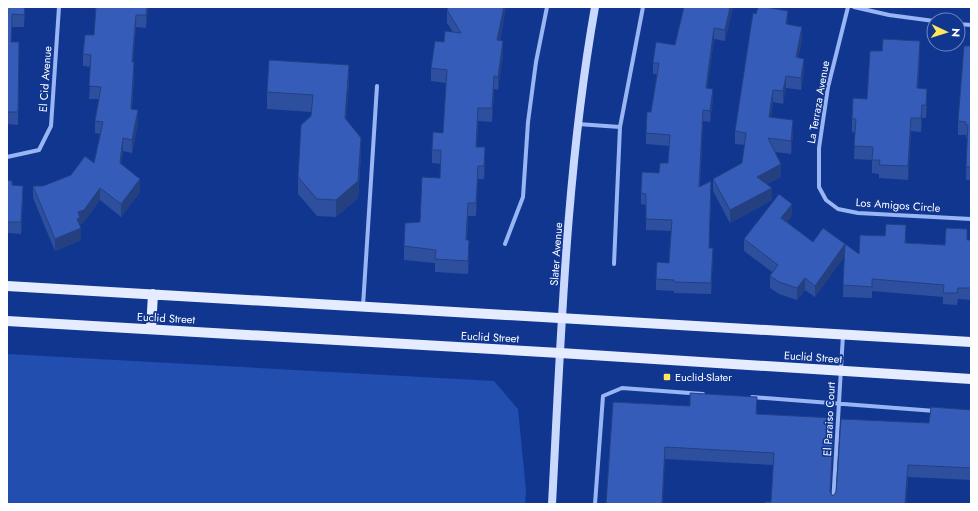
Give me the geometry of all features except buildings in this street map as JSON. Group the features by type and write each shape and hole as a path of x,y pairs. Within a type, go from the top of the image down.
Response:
{"main road":[{"name":"Slater Avenue","path":"552,504 562,318 578,124 585,63 594,7"},
{"name":"Euclid Street","path":"7,286 971,342"},
{"path":"151,329 153,294"},
{"name":"Euclid Street","path":"7,321 560,353 971,379"}],"street":[{"name":"El Cid Avenue","path":"7,157 39,150 51,126 59,7"},
{"path":"505,244 523,197 528,122 536,62 547,7"},
{"path":"614,264 620,128 643,7"},
{"name":"La Terraza Avenue","path":"826,200 819,187 819,148 828,88 848,7"},
{"path":"854,7 926,20"},
{"path":"363,307 377,86"},
{"path":"578,124 620,128"},
{"name":"Los Amigos Circle","path":"826,200 838,209 858,213 971,219"},
{"name":"El Paraiso Court","path":"833,504 843,335"},
{"path":"596,504 603,396 622,388 707,394"},
{"path":"746,397 940,411"}],"shaded area":[{"path":"7,354 494,381 518,409 526,490 525,504 7,504"}],"place":[{"name":"Euclid-Slater","path":"667,377"}]}
